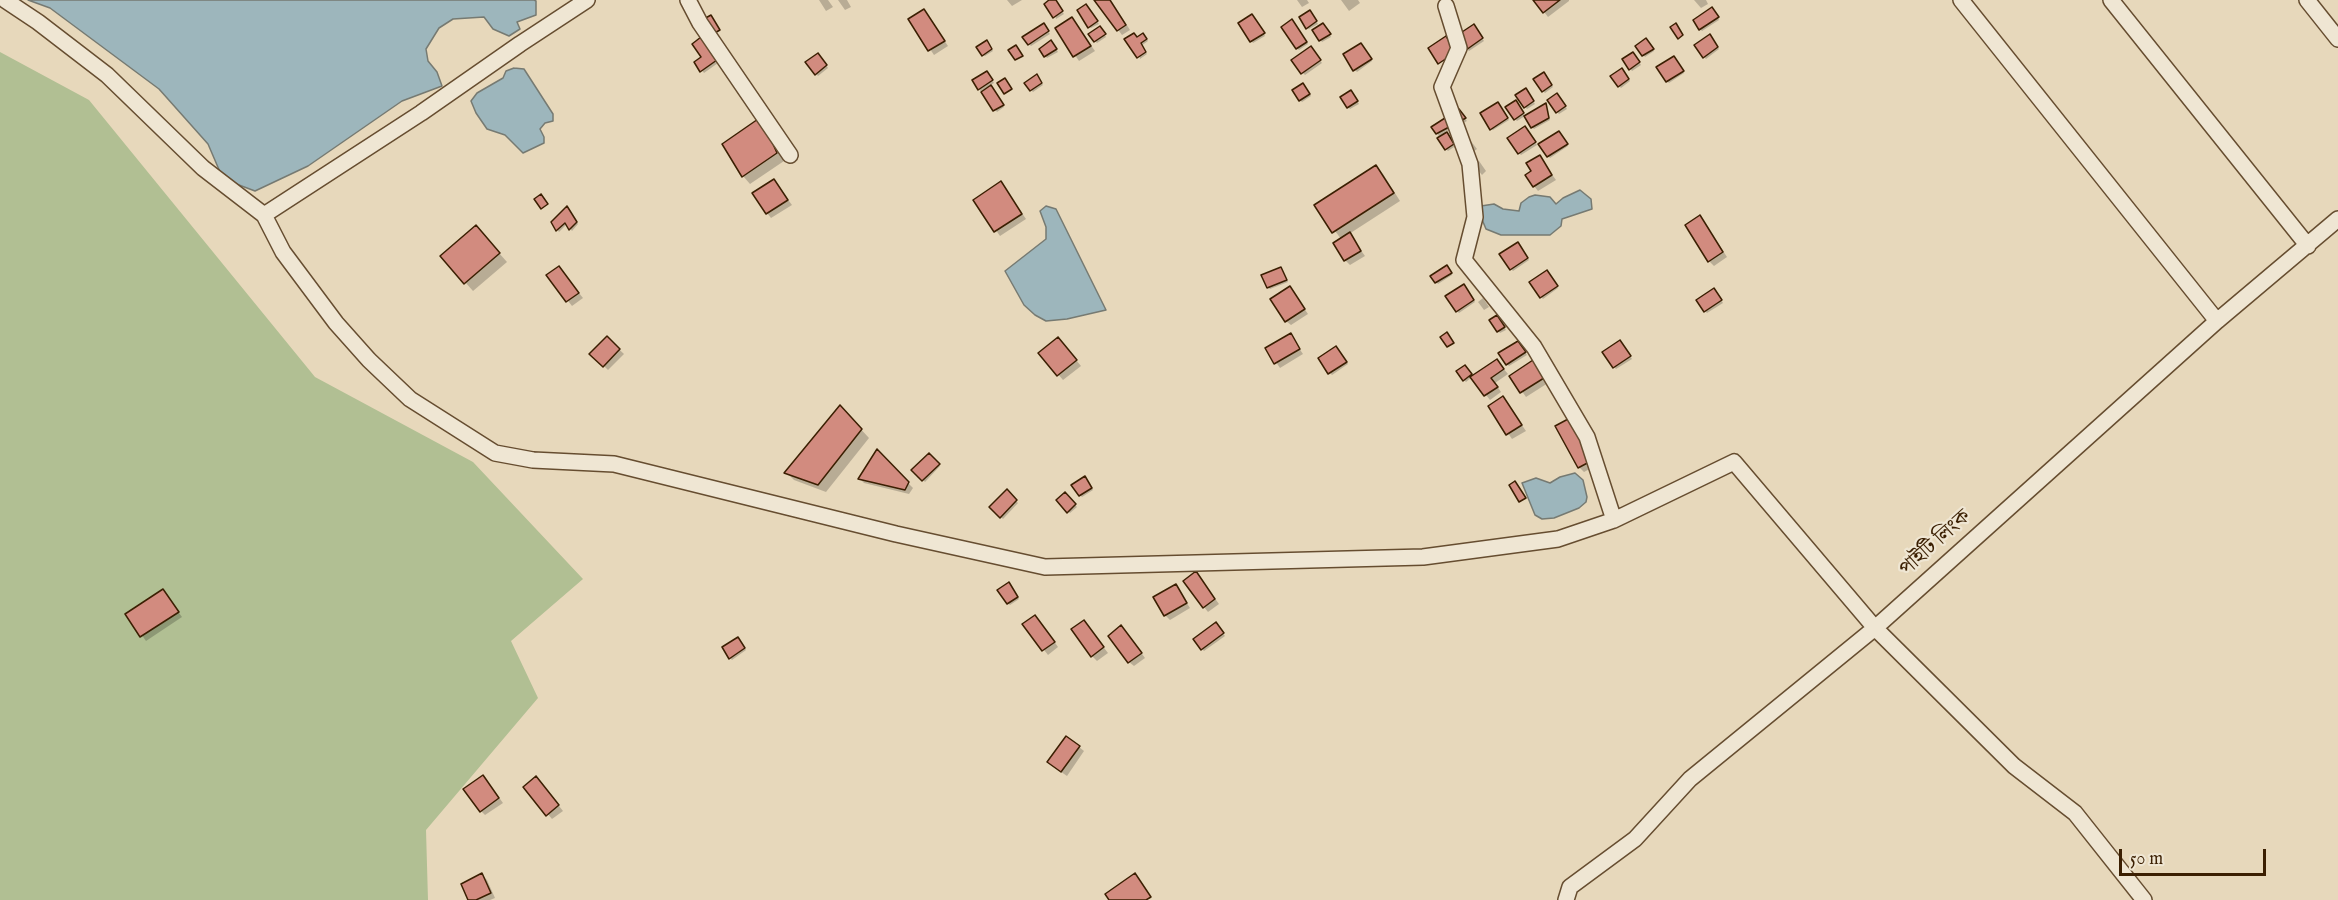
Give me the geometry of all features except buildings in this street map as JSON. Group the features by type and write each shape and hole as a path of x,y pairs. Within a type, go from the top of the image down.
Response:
{"street":[{"path":"5,0 38,22 107,75 203,168 264,216 283,252 304,281 369,360 410,399 495,453 533,460 614,464 896,534 1045,567 1423,556 1558,538 1614,520 1734,462 1875,628 2014,766 2075,813 2144,900"},
{"path":"264,216 587,0"},
{"path":"688,0 700,23 790,154"},
{"path":"1961,0 2217,321"},
{"path":"2111,0 2308,246"},
{"path":"2307,0 2338,39"},
{"path":"1446,6 1459,48 1442,87 1470,164 1475,217 1464,260 1534,347 1587,437 1614,520"},
{"name":"পাইটি লিংক","path":"1566,900 1570,887 1635,839 1690,779 1875,628 2217,321 2338,219"}],"green space":[{"path":"0,52 89,100 315,377 473,462 583,579 511,641 538,698 426,830 428,900 0,900"}],"water":[{"path":"28,0 534,0 536,1 536,15 517,22 520,29 509,36 493,29 484,17 453,19 439,28 426,49 428,61 437,72 442,86 402,101 308,166 255,191 223,179 208,144 159,89 50,8"},
{"path":"514,68 524,69 553,114 553,121 545,123 540,129 544,143 523,153 505,135 487,129 471,101 477,93 503,78 506,71"},
{"path":"1580,190 1591,199 1592,209 1562,219 1561,226 1550,235 1501,235 1486,229 1481,217 1481,206 1494,204 1503,209 1519,211 1521,203 1529,197 1535,195 1550,197 1556,204"},
{"path":"1046,206 1056,209 1106,310 1067,319 1046,321 1024,305 1005,271 1046,239 1046,227 1040,211"},
{"path":"1575,473 1583,480 1586,502 1579,508 1554,518 1542,519 1535,515 1522,483 1536,478 1550,483 1560,477"}]}
